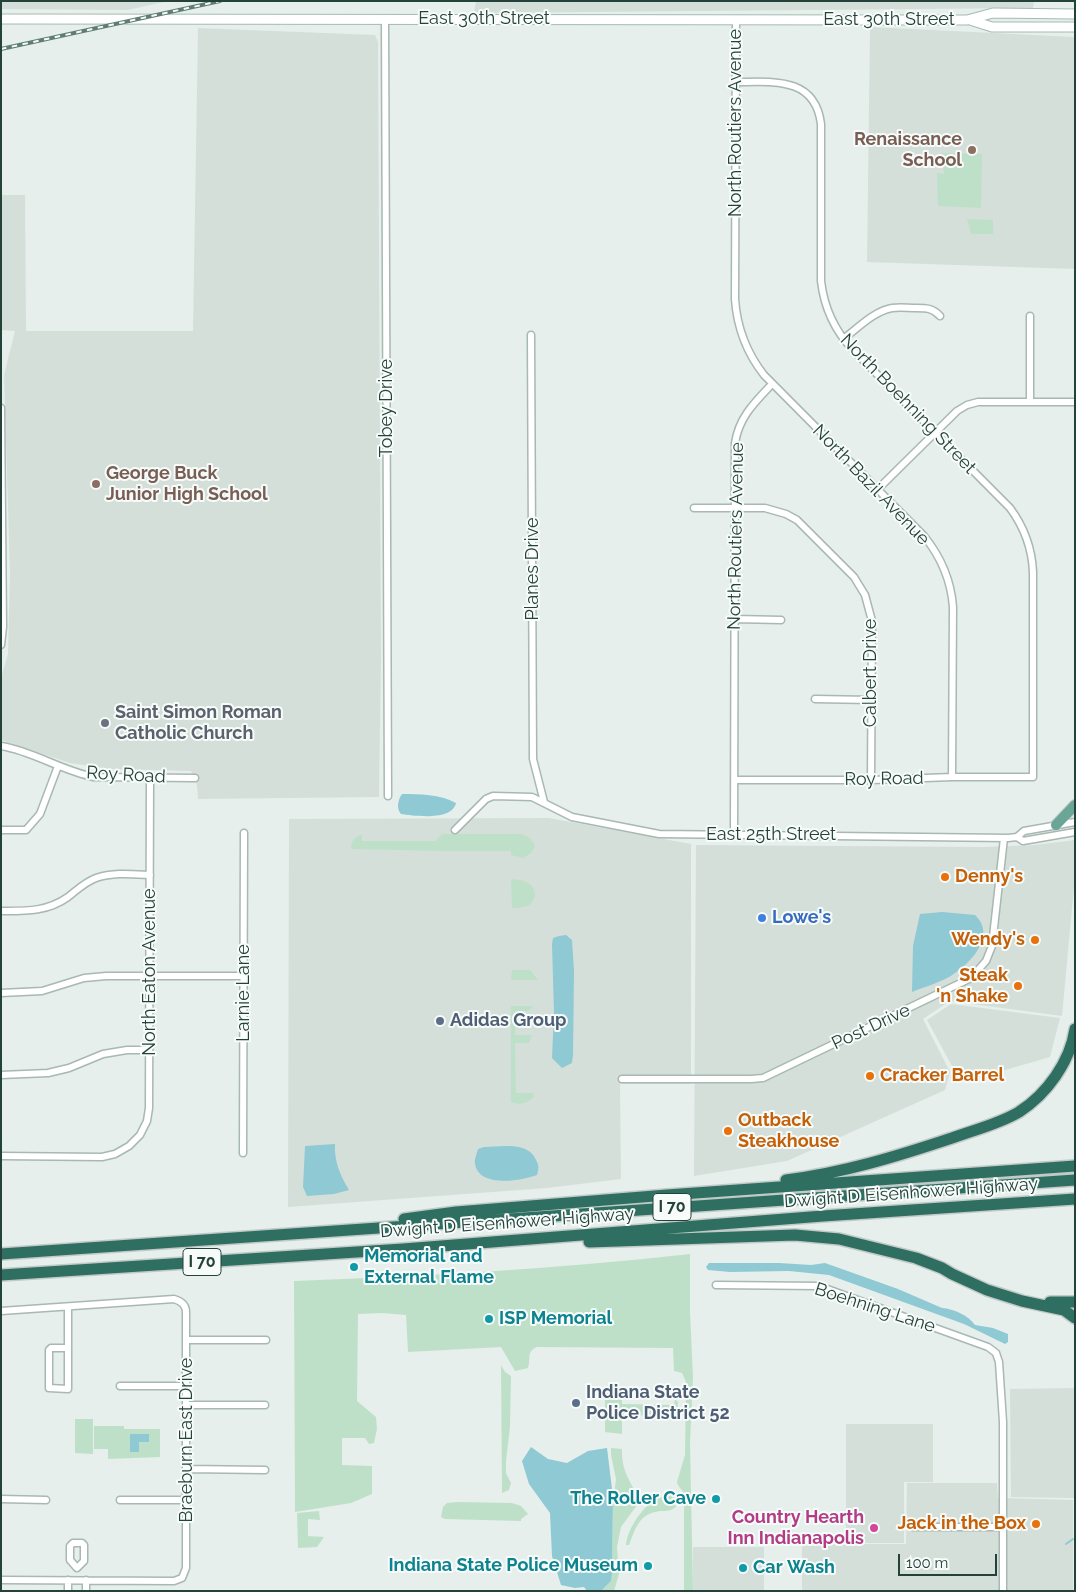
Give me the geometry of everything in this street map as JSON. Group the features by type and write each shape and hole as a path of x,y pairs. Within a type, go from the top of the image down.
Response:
{"highway":[{"path":"667,1195 791,1179 850,1168 915,1150 999,1122 1026,1106 1041,1094 1053,1079 1068,1053 1075,1029"},
{"path":"270,1235 456,1212 1075,1166"},
{"name":"Dwight D Eisenhower Highway","path":"1,1254 1075,1180"},
{"name":"Dwight D Eisenhower Highway","path":"1,1275 404,1249 823,1216 1075,1199"},
{"path":"404,1249 503,1248 678,1238 815,1236 839,1239 907,1255 942,1268 987,1290 1064,1310 1075,1318"},
{"path":"1033,1302 1075,1302"}],"main road":[{"name":"East 30th Street","path":"1,19 967,20 993,13 1075,14"},
{"name":"East 30th Street","path":"967,20 992,27 1075,27"},
{"path":"1056,825 1075,805"}],"street":[{"name":"Tobey Drive","path":"385,19 388,796"},
{"name":"North Routiers Avenue","path":"734,834 735,449 738,431 748,410 772,384 760,370 747,349 740,332 736,308 736,20"},
{"name":"North Boehning Street","path":"736,82 777,82 789,84 805,92 818,109 822,127 822,287 830,316 843,339 1008,506 1022,527 1031,550 1034,572 1033,777"},
{"path":"843,339 876,314 892,308 928,308 940,316"},
{"path":"1030,316 1030,402"},
{"name":"Planes Drive","path":"531,335 534,759 544,802"},
{"name":"North Bazil Avenue","path":"772,384 933,548 944,566 950,583 953,608 952,777"},
{"path":"877,490 956,411 967,405 986,402 1075,402"},
{"path":"1,408 3,627 1,645"},
{"name":"Calbert Drive","path":"694,508 772,509 796,520 805,527 858,582 865,595 872,618 871,780"},
{"path":"735,619 781,620"},
{"path":"815,699 872,700"},
{"name":"Roy Road","path":"1,746 94,777 195,778"},
{"path":"1,830 26,830 40,814 58,766"},
{"name":"Roy Road","path":"735,780 1033,777"},
{"name":"North Eaton Avenue","path":"1,1156 102,1157 126,1148 136,1140 147,1121 149,1108 150,778"},
{"name":"East 25th Street","path":"455,830 491,796 532,798 544,802 555,810 572,817 654,834 1004,838 1017,837 1024,831 1075,822"},
{"name":"East 25th Street","path":"1017,837 1023,841 1075,832"},
{"name":"Larnie Lane","path":"244,833 244,1153"},
{"name":"Post Drive","path":"622,1079 751,1080 763,1078 966,981 982,967 992,946 1004,838"},
{"path":"1,911 28,912 47,908 59,903 89,881 104,876 116,874 150,875"},
{"path":"1,993 42,991 84,978 106,976 244,976"},
{"path":"1,1075 45,1074 69,1068 103,1054 127,1050 149,1050"},
{"name":"Boehning Lane","path":"716,1285 819,1286 988,1347 997,1355 999,1362 1002,1422 1003,1528"},
{"name":"Braeburn East Drive","path":"68,1307 174,1299 182,1303 186,1309 187,1500 186,1568 183,1577 174,1581 86,1580"},
{"path":"1,1311 68,1307 68,1348 68,1388 51,1389 49,1387 49,1350 51,1348 68,1348"},
{"path":"187,1340 266,1340"},
{"path":"120,1386 187,1386"},
{"path":"187,1405 265,1405"},
{"path":"187,1469 265,1470"},
{"path":"1,1499 46,1500"},
{"path":"120,1500 187,1500"},
{"path":"912,1527 1003,1528 1003,1591"},
{"path":"77,1568 77,1580"},
{"path":"1,1580 86,1580 86,1591"},
{"path":"68,1580 68,1591"}],"shaded area":[{"path":"1,1 168,1 128,10 1,9"},
{"path":"476,1 1034,1 1033,8 474,13"},
{"name":"Renaissance School","path":"870,27 1075,37 1075,269 867,262"},
{"path":"198,28 375,35 378,42 381,655 379,797 198,799 197,785 191,771 110,769 70,763 1,740 1,678 8,654 10,572 4,375 15,331 1,330 1,195 25,195 26,331 193,331"},
{"path":"549,818 691,844 691,1084 620,1084 621,1179 547,1188 288,1207 289,819"},
{"path":"1075,840 1075,876 1062,1016 950,1001 923,1019 950,1072 945,1090 787,1161 694,1176 696,845 983,847 1035,845"},
{"path":"951,1004 1060,1018 1050,1057 978,1078 952,1066 927,1020"},
{"path":"1074,1388 1074,1498 1011,1497 1010,1389"},
{"path":"846,1424 933,1424 933,1482 904,1482 904,1543 846,1543"},
{"path":"907,1483 997,1483 998,1498 1073,1500 1073,1591 802,1591 802,1544 906,1544"},
{"path":"693,1547 764,1547 764,1591 693,1591"}],"green space":[{"path":"941,153 982,154 981,208 938,206 937,173 944,174"},
{"path":"967,219 993,220 993,234 971,234"},
{"path":"442,834 521,834 530,839 535,846 531,853 523,858 511,855 511,851 351,849 354,840 362,835 362,841 436,841"},
{"path":"511,879 524,881 531,885 535,896 532,903 523,907 512,908"},
{"path":"512,970 530,970 538,980 511,980"},
{"path":"511,1006 533,1006 529,1011 515,1011 515,1035 532,1035 529,1043 515,1043 516,1093 533,1093 534,1097 520,1104 511,1102"},
{"path":"690,1254 693,1377 690,1443 693,1591 684,1591 684,1495 677,1482 685,1455 686,1382 682,1373 674,1371 673,1348 537,1347 530,1353 528,1368 515,1371 501,1347 408,1352 406,1315 358,1314 357,1401 376,1417 377,1429 374,1443 369,1444 365,1438 342,1438 342,1465 372,1466 372,1494 351,1503 295,1512 294,1281 492,1271"},
{"path":"501,1365 505,1372 511,1376 510,1427 506,1473 511,1483 509,1490 502,1493"},
{"path":"605,1393 622,1394 622,1404 674,1405 675,1399 678,1402 677,1419 675,1420 674,1416 622,1415 622,1434 605,1432"},
{"path":"75,1419 93,1419 93,1454 75,1453"},
{"path":"94,1426 124,1426 124,1429 160,1429 160,1457 108,1459 108,1449 94,1449"},
{"path":"611,1448 622,1449 625,1470 640,1501 621,1527 617,1547 619,1574 614,1591 601,1591 611,1581 612,1573 613,1503 616,1479"},
{"path":"668,1495 674,1497 676,1507 647,1515 643,1518 636,1527 629,1545 626,1545 631,1529 640,1514 653,1501"},
{"path":"447,1503 512,1503 521,1506 528,1514 521,1521 445,1519 441,1517 443,1507"},
{"path":"319,1511 320,1520 308,1519 308,1536 324,1537 317,1547 298,1548 297,1513"}],"water":[{"path":"402,794 436,796 456,803 448,813 441,815 401,814 398,804"},
{"path":"942,912 975,915 981,922 983,930 983,939 980,947 969,962 951,976 912,992 913,946 920,914"},
{"path":"566,935 572,940 574,971 573,1055 572,1063 562,1068 552,1058 554,1013 552,944 553,938"},
{"path":"335,1144 338,1168 349,1190 334,1194 307,1196 303,1187 305,1146"},
{"path":"513,1146 527,1150 538,1164 537,1175 502,1181 484,1177 478,1172 475,1159 478,1149"},
{"path":"709,1263 811,1265 825,1263 898,1289 942,1308 960,1313 969,1318 975,1325 993,1328 1008,1334 1008,1342 1005,1344 964,1324 829,1275 789,1271 730,1272 708,1270 706,1267"},
{"path":"130,1434 149,1434 149,1442 139,1442 139,1452 130,1452"},
{"path":"531,1447 548,1459 567,1463 588,1451 607,1448 613,1497 612,1573 611,1581 601,1591 587,1591 584,1587 575,1588 561,1585 552,1556 550,1513 529,1484 522,1461"}],"waterway":[{"path":"1066,1544 1073,1539"}],"railway":[{"path":"1,49 220,1"}],"place":[{"name":"Renaissance School","path":"972,150"},
{"name":"George Buck Junior High School","path":"96,484"},
{"name":"Saint Simon Roman Catholic Church","path":"105,723"},
{"name":"Denny's","path":"945,877"},
{"name":"Lowe's","path":"762,918"},
{"name":"Wendy's","path":"1035,940"},
{"name":"Steak 'n Shake","path":"1018,986"},
{"name":"Adidas Group","path":"440,1021"},
{"name":"Cracker Barrel","path":"870,1076"},
{"name":"Outback Steakhouse","path":"728,1131"},
{"name":"Memorial and External Flame","path":"354,1267"},
{"name":"ISP Memorial","path":"489,1319"},
{"name":"Indiana State Police District 52","path":"576,1403"},
{"name":"The Roller Cave","path":"716,1499"},
{"name":"Jack in the Box","path":"1036,1524"},
{"name":"Country Hearth Inn Indianapolis","path":"874,1528"},
{"name":"Indiana State Police Museum","path":"648,1566"},
{"name":"Car Wash","path":"743,1568"}]}
